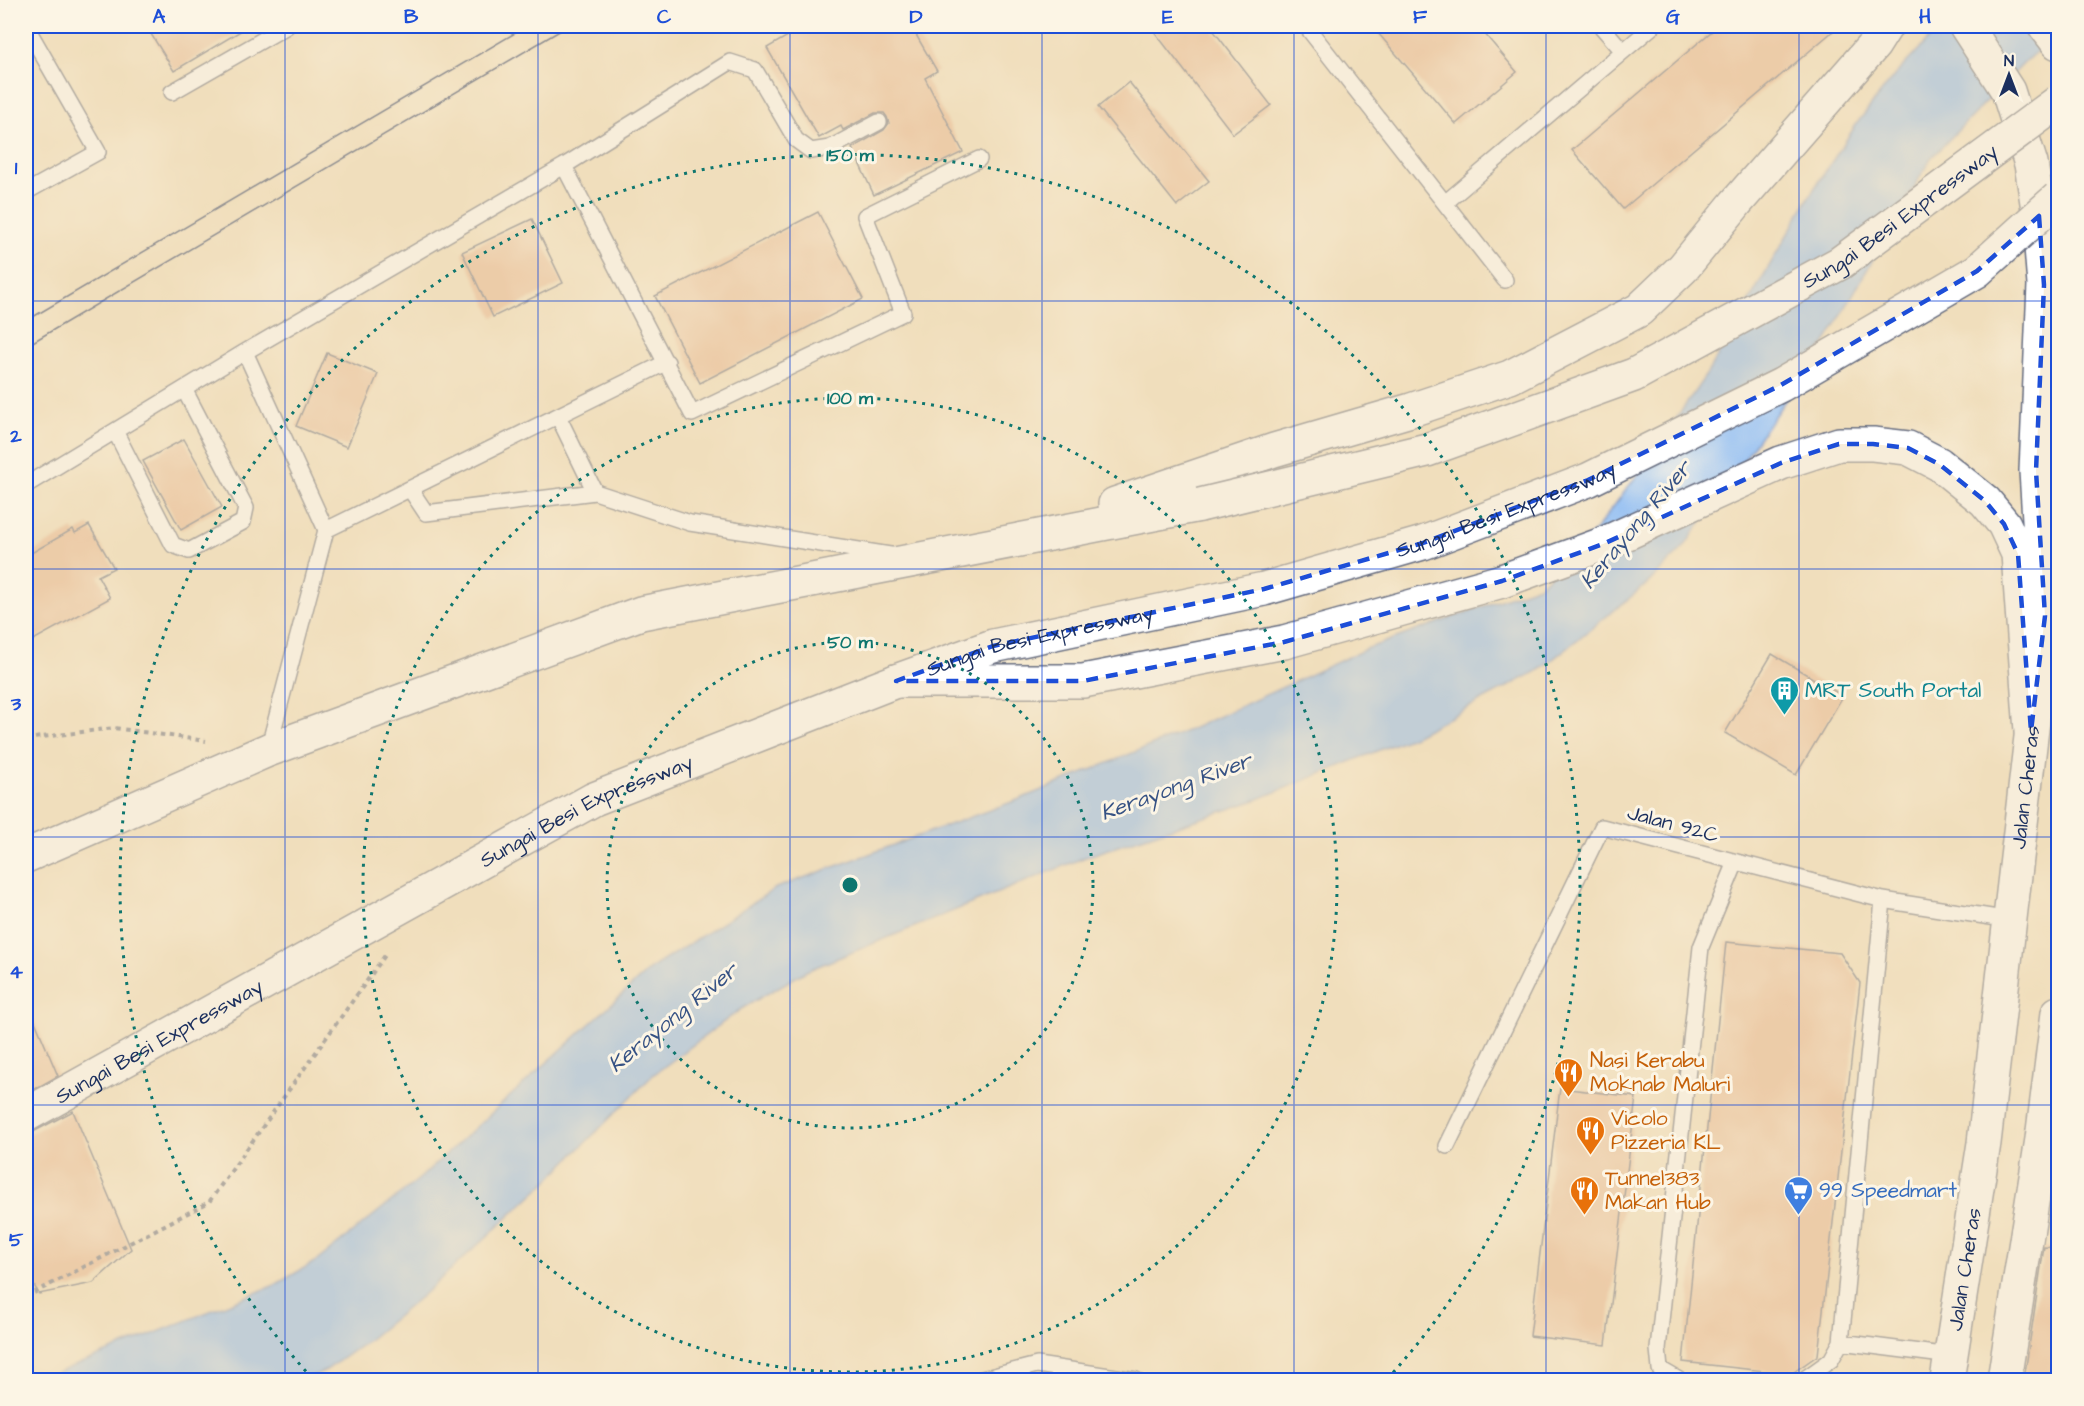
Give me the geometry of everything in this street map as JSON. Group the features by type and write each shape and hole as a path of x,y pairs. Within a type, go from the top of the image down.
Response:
{"main road":[{"path":"996,543 1274,450 1510,377 1638,310 1683,268 1736,203 1874,45 1886,26"},
{"name":"Jalan Cheras","path":"1949,1368 1984,1143 2045,616 2036,471 2044,285 2052,207 2031,164 2008,91 1966,26"},
{"path":"2045,26 2058,43"},
{"name":"Sungai Besi Expressway","path":"26,856 268,750 641,613 1200,505 1427,450 1634,375 1840,264 2058,102"},
{"name":"Sungai Besi Expressway","path":"26,1115 594,799 896,681 993,646 1263,589 1423,543 1598,475 1781,385 1977,271 2052,207"},
{"path":"896,681 1083,681 1284,642 1502,581 1603,544 1781,463 1839,444 1873,444 1908,448 1939,464 1985,501 2004,524 2018,554 2031,731"},
{"path":"2045,616 2058,546"},
{"path":"2004,1380 2042,1139 2058,1012"}],"lane":[{"path":"26,26 98,152 26,192"},
{"path":"172,92 287,26"},
{"path":"1306,26 1505,280"},
{"path":"1601,26 1623,51"},
{"path":"1445,203 1653,26"},
{"path":"26,485 245,352 564,166 730,62 755,70 796,140 811,151 830,148 879,122"},
{"path":"564,166 692,414 903,313 865,216 979,159"},
{"path":"245,352 326,531 268,750"},
{"path":"326,531 667,362"},
{"path":"115,431 173,545 189,552 243,522 246,508 184,389"},
{"path":"558,416 595,492"},
{"path":"410,489 426,513 595,492 690,523 913,559"},
{"name":"Jalan 92C","path":"1447,1146 1602,827 1883,900 2010,920"},
{"path":"1679,1380 1660,1369 1658,1349 1701,947 1736,862"},
{"path":"1803,1380 1831,1360 1841,1342 1883,900"},
{"path":"1841,1342 1949,1368"},
{"path":"978,1380 1037,1365 1136,1380"}],"path":[{"path":"26,739 114,728 213,742"},
{"path":"26,1297 209,1202 390,948"}],"highlighted area":[{"path":"2039,216 2044,285 2036,471 2045,616 2031,731 2018,554 2004,524 1985,501 1939,464 1908,448 1873,444 1839,444 1781,463 1603,544 1502,581 1284,642 1083,681 896,681 993,646 1264,589 1423,543 1588,480 1781,385 1977,271"}],"water":[{"name":"Kerayong River","path":"1941,26 2058,26 2058,34 2030,57 1931,158 1828,338 1684,547 1647,584 1539,670 1414,736 1253,801 1088,856 806,971 741,1009 653,1075 543,1185 424,1294 367,1341 326,1370 304,1380 39,1380 275,1285 318,1260 419,1179 650,969 776,888 1020,799 1189,730 1366,649 1539,586 1595,531 1641,470 1708,372 1812,192 1858,122 1894,76"}],"building":[{"path":"146,26 249,26 174,71"},
{"path":"805,26 911,26 937,71 925,78 963,152 874,195 852,148 884,130 889,123 887,117 884,113 875,113 843,130 841,126 819,138 767,48"},
{"path":"1150,26 1210,26 1271,105 1233,134"},
{"path":"1372,26 1478,26 1517,72 1456,124"},
{"path":"1718,26 1839,26 1623,209 1572,150"},
{"path":"1129,82 1209,181 1177,206 1098,107"},
{"path":"818,212 863,299 700,383 655,296"},
{"path":"532,219 563,283 493,317 462,252"},
{"path":"327,353 378,374 347,447 296,426"},
{"path":"184,439 222,507 181,530 143,461"},
{"path":"89,525 114,568 98,576 110,598 26,644 26,556 73,529 75,533"},
{"name":"MRT South Portal","path":"1772,654 1843,696 1796,775 1725,733"},
{"path":"1726,942 1840,953 1860,983 1818,1355 1791,1374 1683,1362"},
{"path":"26,1000 58,1076 26,1094"},
{"path":"1560,1088 1636,1097 1606,1345 1530,1336"},
{"path":"73,1111 131,1249 93,1283 39,1294 26,1272 26,1134"},
{"path":"2044,1247 2058,1248 2058,1380 2024,1380"}],"tram line":[{"path":"26,321 527,26"},
{"path":"26,346 568,26"}],"place":[{"name":"MRT South Portal","path":"1784,716"},
{"name":"Nasi Kerabu Moknab Maluri","path":"1569,1098"},
{"name":"Vicolo Pizzeria KL","path":"1590,1156"},
{"name":"Tunnel383 Makan Hub","path":"1584,1216"},
{"name":"99 Speedmart","path":"1798,1216"}]}
